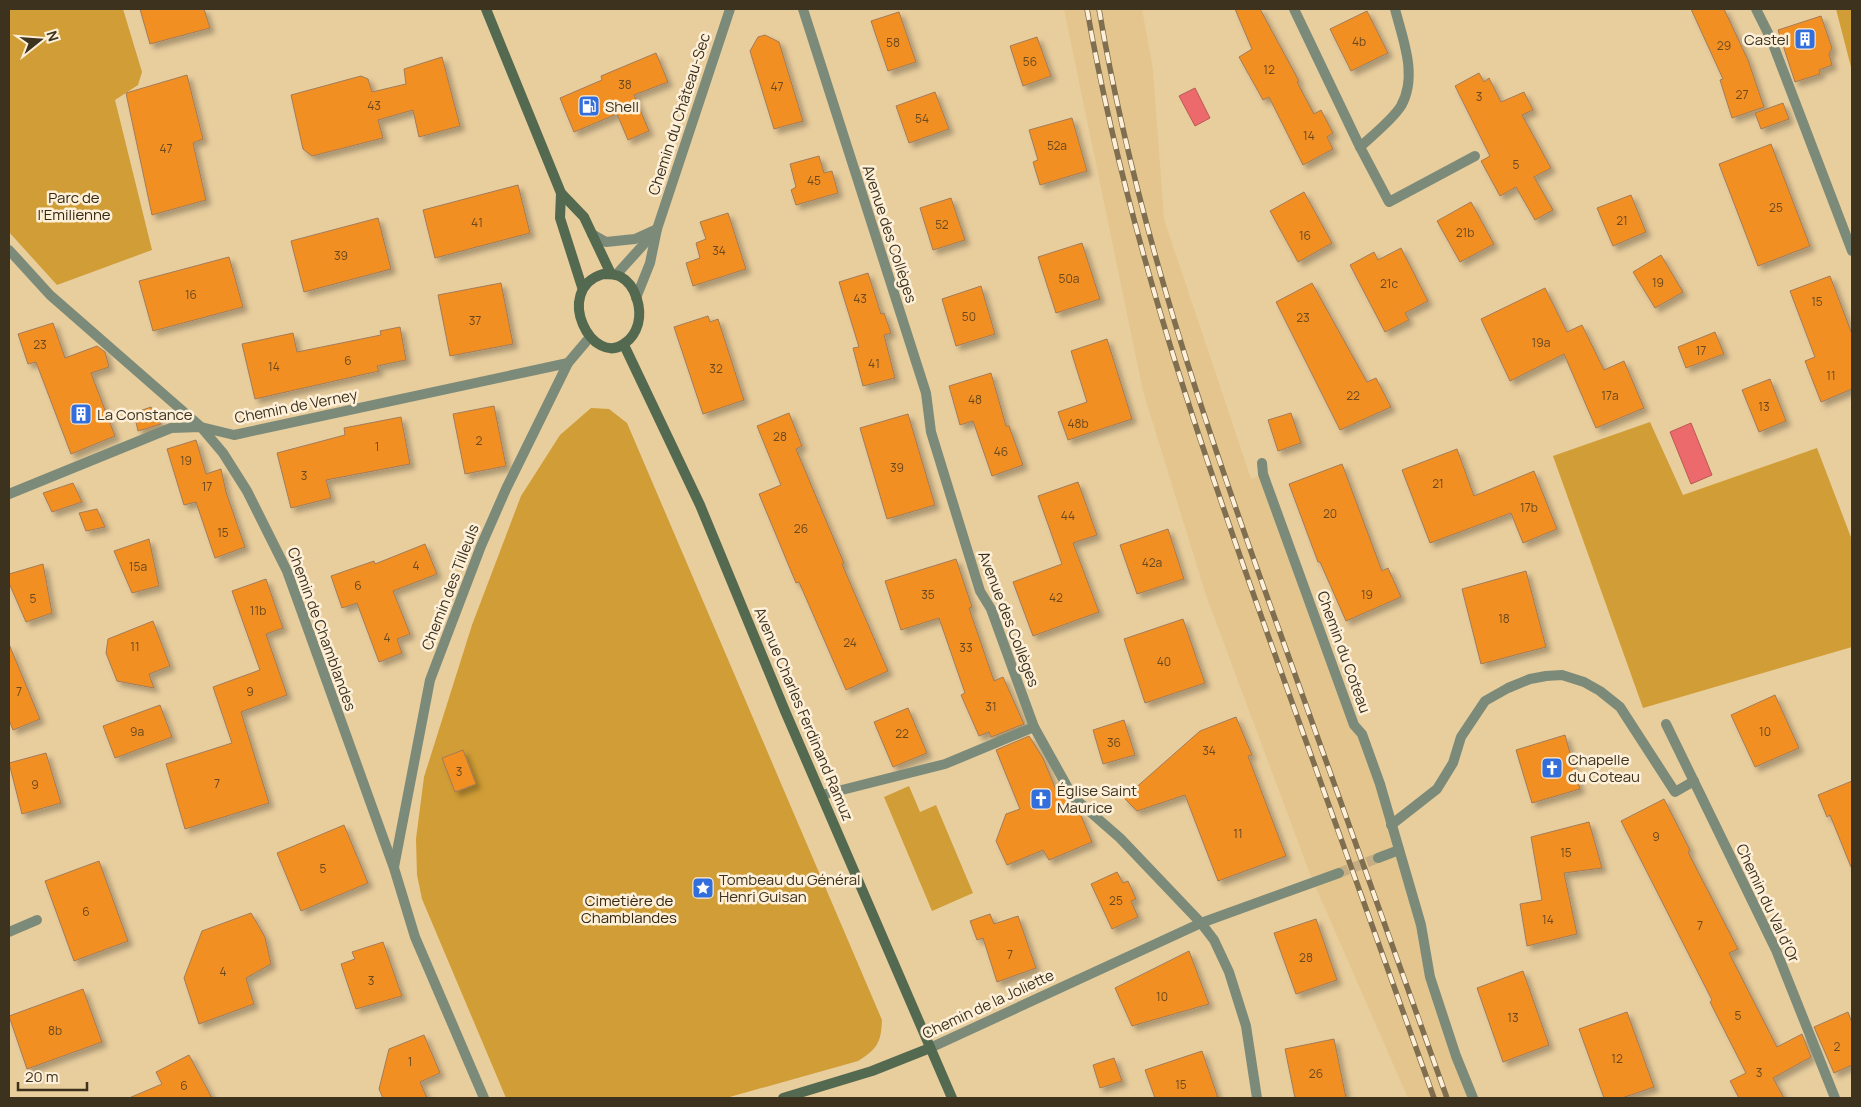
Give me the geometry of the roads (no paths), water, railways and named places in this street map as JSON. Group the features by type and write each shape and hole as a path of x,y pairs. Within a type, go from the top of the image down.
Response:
{"street":[{"path":"486,9 561,192 584,217 613,274 630,283 636,298 638,324 632,337 624,345 612,349 600,346 582,325 578,306 582,287 560,218 561,192"},
{"name":"Chemin du Château-Sec","path":"636,298 650,263 657,229 730,9"},
{"name":"Avenue des Collèges","path":"803,9 926,393 931,432 980,591 991,608 1034,727 1073,797 1120,838 1214,940 1229,972 1246,1026 1257,1098"},
{"path":"1294,9 1360,147 1389,202 1475,156"},
{"path":"1360,147 1400,106 1409,84 1409,66 1395,9"},
{"path":"1756,9 1771,39 1852,251"},
{"path":"592,234 606,242 635,239 657,229"},
{"name":"Chemin du Château-Sec","path":"613,274 657,229"},
{"name":"Chemin de Chamblandes","path":"9,250 50,295 201,427 224,453 247,491 286,571 394,868 415,937 484,1098"},
{"path":"582,287 592,277 613,274"},
{"name":"Chemin des Tilleuls","path":"394,868 430,680 481,546 568,363 590,336"},
{"name":"Avenue Charles Ferdinand Ramuz","path":"624,345 700,505 785,711 952,1098"},
{"name":"Chemin de Verney","path":"9,494 171,428 201,427 234,435 568,363"},
{"name":"Chemin du Coteau","path":"1262,463 1264,474 1354,725 1362,734 1380,784 1421,925 1430,977 1456,1056 1473,1098"},
{"path":"1391,825 1437,789 1453,763 1461,737 1485,701 1508,688 1530,679 1546,676 1562,675 1584,682 1600,691 1620,707 1675,792 1694,781"},
{"name":"Chemin du Val d'Or","path":"1666,724 1776,950 1835,1098"},
{"path":"822,794 945,764 1034,727"},
{"path":"1378,858 1399,850"},
{"path":"1200,923 1339,873"},
{"path":"9,932 37,920"},
{"name":"Chemin de la Joliette","path":"783,1098 872,1071 930,1048 1200,923"}],"tunnel":[{"path":"1339,873 1378,858"}],"railway":[{"path":"1087,9 1121,169 1164,327 1241,560 1434,1098"},
{"path":"1099,9 1132,167 1152,244 1199,399 1224,475 1447,1098"}],"place":[{"name":"Castel","path":"1805,39"},
{"name":"Shell","path":"589,106"},
{"name":"La Constance","path":"81,414"},
{"name":"Chapelle du Coteau","path":"1552,768"},
{"name":"Église Saint Maurice","path":"1041,799"},
{"name":"Tombeau du Général Henri Guisan","path":"703,888"}],"park label":[{"name":"Parc de l’Emilienne","path":"74,206"},
{"name":"Cimetière de Chamblandes","path":"629,908"}]}
